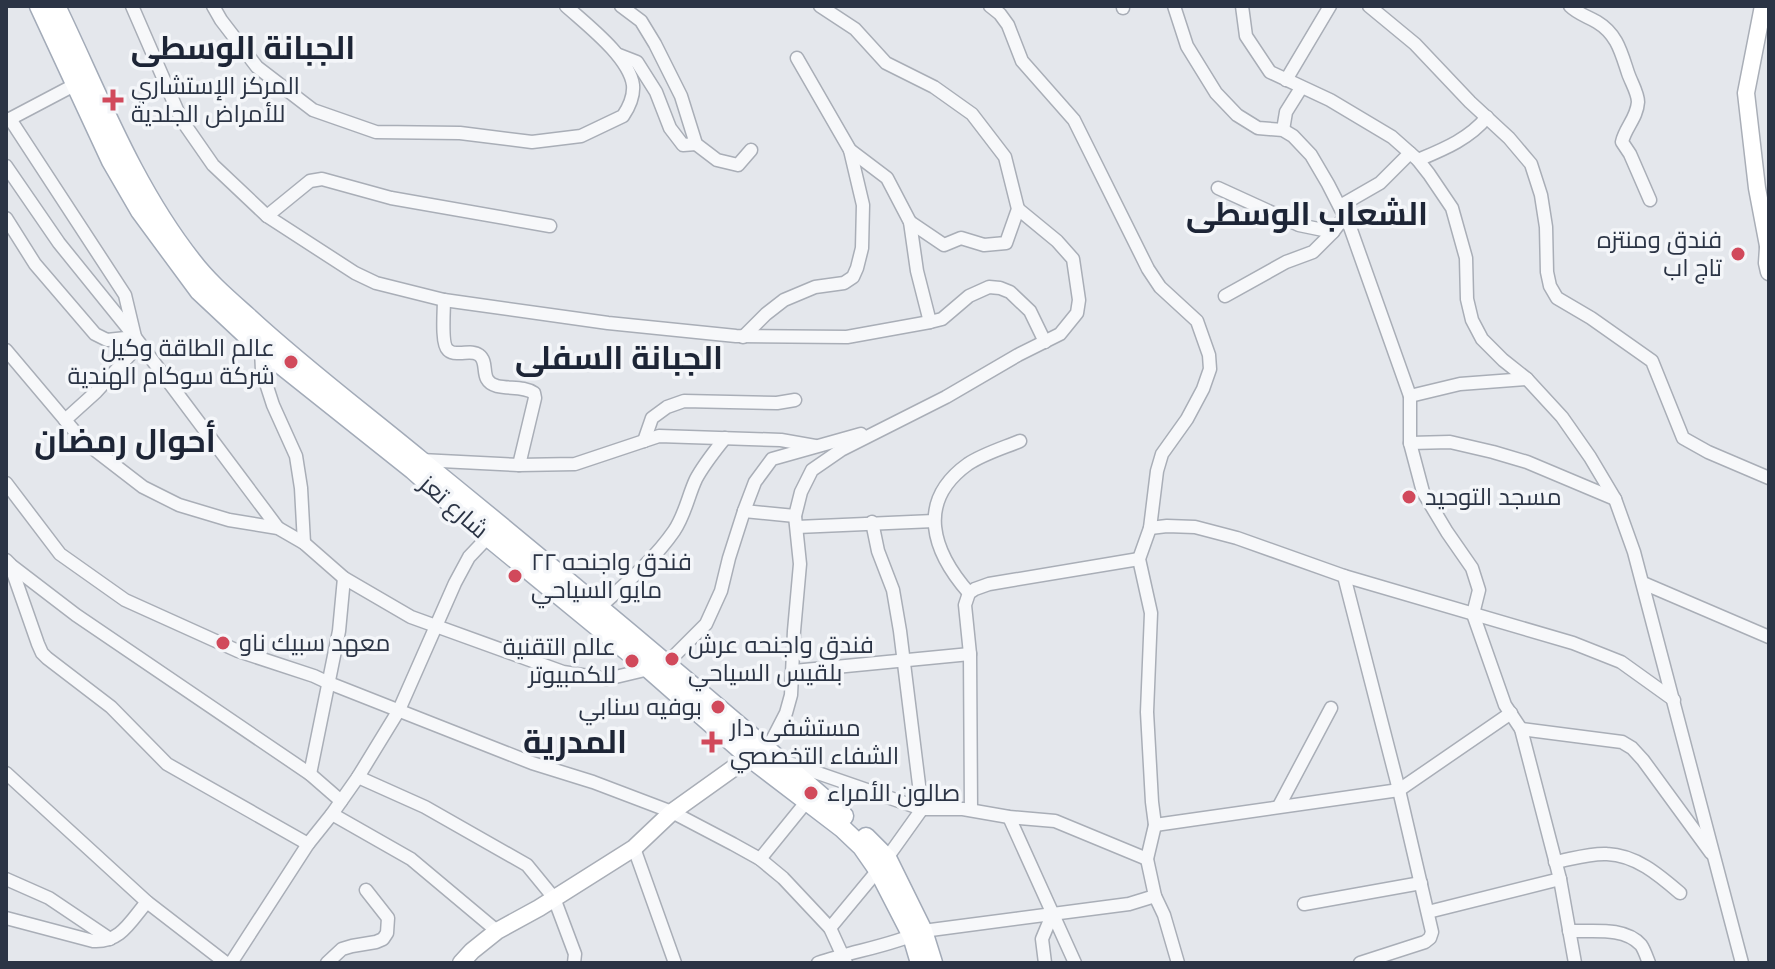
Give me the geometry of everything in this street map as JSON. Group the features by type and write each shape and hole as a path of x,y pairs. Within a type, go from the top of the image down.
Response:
{"main road":[{"name":"شارع تعز","path":"39,6 151,201 192,262 265,343 599,608 657,666"},
{"name":"شارع تعز","path":"56,6 82,81"},
{"path":"1763,6 1746,93 1769,272"},
{"name":"شارع تعز","path":"417,465 488,537 657,666 849,820 882,864 933,963"},
{"name":"شارع تعز","path":"764,753 807,801 882,864"},
{"path":"469,959 497,931 634,848 672,812 764,753"},
{"name":"شارع تعز","path":"918,934 920,963"}],"street":[{"path":"132,6 181,119 213,165 267,216 376,283 444,300 608,323 743,337 847,337 930,322 942,319 969,296 989,287 1010,292 1030,311 1045,342"},
{"path":"213,6 257,67 313,110 376,132 460,133 532,142 581,136 623,116 632,97 633,84 619,55 566,6"},
{"path":"621,6 641,21 655,44 681,96 696,144 717,160 738,165 751,150"},
{"path":"820,6 855,29 886,63 934,87 972,114 1005,157 1018,209 1006,243 984,245 961,238 944,245 910,222"},
{"path":"990,6 1008,25 1022,61 1074,120 1148,269 1160,287 1197,321 1209,355 1210,369 1203,389 1187,419 1162,454 1150,528 1139,559 1151,613 1147,712 1155,825 1147,859 1155,896 1178,963"},
{"path":"1174,6 1187,46 1216,93 1237,115 1258,128 1283,130 1293,136 1311,155 1350,227 1410,396 1410,443 1423,492 1472,568 1479,590 1473,614 1505,705 1521,729 1560,879 1575,963"},
{"path":"1242,6 1246,36 1270,72 1330,100 1382,130 1414,156 1452,208 1466,258 1467,299 1472,320 1482,339 1527,379 1562,417 1615,499 1643,583 1742,963"},
{"path":"1286,80 1330,6"},
{"path":"1369,6 1415,44 1531,164 1541,195 1546,227 1547,272 1557,298 1652,361 1683,438 1769,478"},
{"path":"1570,6 1610,32 1620,46 1639,100 1622,142 1650,200"},
{"path":"619,55 637,62 656,92 670,128 683,145 696,144"},
{"path":"743,337 784,300 815,287 844,283 853,277 862,248 863,205 850,150 797,58"},
{"path":"82,81 8,120 125,295 137,341"},
{"path":"1283,130 1286,112 1301,88"},
{"path":"1225,296 1286,262 1313,252 1333,232 1342,211 1414,156 1466,138 1487,117"},
{"path":"850,150 887,178 910,222 917,271 930,322"},
{"path":"6,166 59,243 278,528"},
{"path":"267,216 310,181 322,179 391,198 550,226"},
{"path":"1218,188 1299,225 1333,232"},
{"path":"1018,209 1057,241 1073,259 1079,300 1077,313 1060,334 841,450 812,470 801,492 796,521 800,564 791,695 786,713 764,753 922,809 971,810 1055,821 1147,859"},
{"path":"6,218 35,264 95,334 107,340 137,341"},
{"path":"444,300 445,344 448,351 479,355 489,382 534,393 519,465"},
{"path":"65,420 96,392 137,341"},
{"path":"265,343 262,371 296,456 304,543"},
{"path":"6,350 82,440 143,487 179,505 229,520 278,528 304,543 344,578 411,617 563,672 607,679 657,666 706,624 721,591 755,482 772,459 882,429"},
{"path":"1410,396 1460,384 1527,379"},
{"path":"644,441 652,418 667,407 684,401 777,403 795,400"},
{"path":"417,465 575,464 659,436 781,440 815,446"},
{"path":"599,608 656,553 674,531 707,460 725,438"},
{"path":"969,593 953,575 937,540 934,521 937,505 945,487 958,472 971,462 1020,441"},
{"path":"1410,443 1450,442 1493,452 1527,462 1615,499"},
{"path":"9,492 60,554 125,600 238,651 314,676 532,763 672,812 760,859 783,878 830,928 844,959"},
{"path":"744,511 796,521 934,521"},
{"path":"830,928 922,809 893,590 878,551 872,522"},
{"path":"1150,528 1195,527 1237,538 1344,576 1573,643 1621,662 1674,700"},
{"path":"6,773 147,902 228,963 308,844 358,777 399,710 469,557 488,537"},
{"path":"971,810 970,654 965,609 969,593 989,584 1139,559"},
{"path":"8,562 76,615 310,774 341,801"},
{"path":"8,562 38,644 47,658 111,707 167,764 308,844"},
{"path":"1344,576 1432,932 1425,942 1360,963"},
{"path":"310,774 339,631 344,578"},
{"path":"1643,583 1769,637"},
{"path":"794,671 970,654"},
{"path":"1279,806 1331,708"},
{"path":"1155,825 1399,790 1511,713"},
{"path":"1521,729 1622,742 1632,748 1715,859"},
{"path":"358,777 425,807 527,865 554,898 575,954 574,963"},
{"path":"760,859 807,801"},
{"path":"332,814 411,859 497,931"},
{"path":"1009,817 1075,963"},
{"path":"634,848 675,963"},
{"path":"1555,862 1606,854 1619,857 1654,871 1680,893"},
{"path":"6,879 49,898 110,939"},
{"path":"1428,912 1560,879"},
{"path":"1304,904 1421,883"},
{"path":"327,963 342,949 376,942 387,933 388,918 366,890"},
{"path":"818,963 844,959 918,934 1129,904 1155,896"},
{"path":"6,918 93,941 117,937 147,902"},
{"path":"1045,963 1042,939 1052,915"},
{"path":"1569,931 1612,932 1628,936 1641,945 1649,963"}],"place":[{"name":"المركز الإستشاري للأمراض الجلدية","path":"113,100"},
{"name":"فندق ومنتزه تاج اب","path":"1738,254"},
{"name":"عالم الطاقة وكيل شركة سوكام الهندية","path":"291,362"},
{"name":"مسجد التوحيد","path":"1409,497"},
{"name":"فندق واجنحه ٢٢ مايو السياحي","path":"515,576"},
{"name":"معهد سبيك ناو","path":"223,643"},
{"name":"فندق واجنحه عرش بلقيس السياحي","path":"672,659"},
{"name":"عالم التقنية للكمبيوتر","path":"632,661"},
{"name":"بوفيه سنابي","path":"718,707"},
{"name":"مستشفى دار الشفاء التخصصي","path":"712,742"},
{"name":"صالون الأمراء","path":"811,793"}],"district":[{"name":"الجبانة الوسطى","path":"243,48"},
{"name":"الشعاب الوسطى","path":"1307,214"},
{"name":"الجبانة السفلى","path":"619,358"},
{"name":"أحوال رمضان","path":"125,441"},
{"name":"المدرية","path":"575,742"}]}
